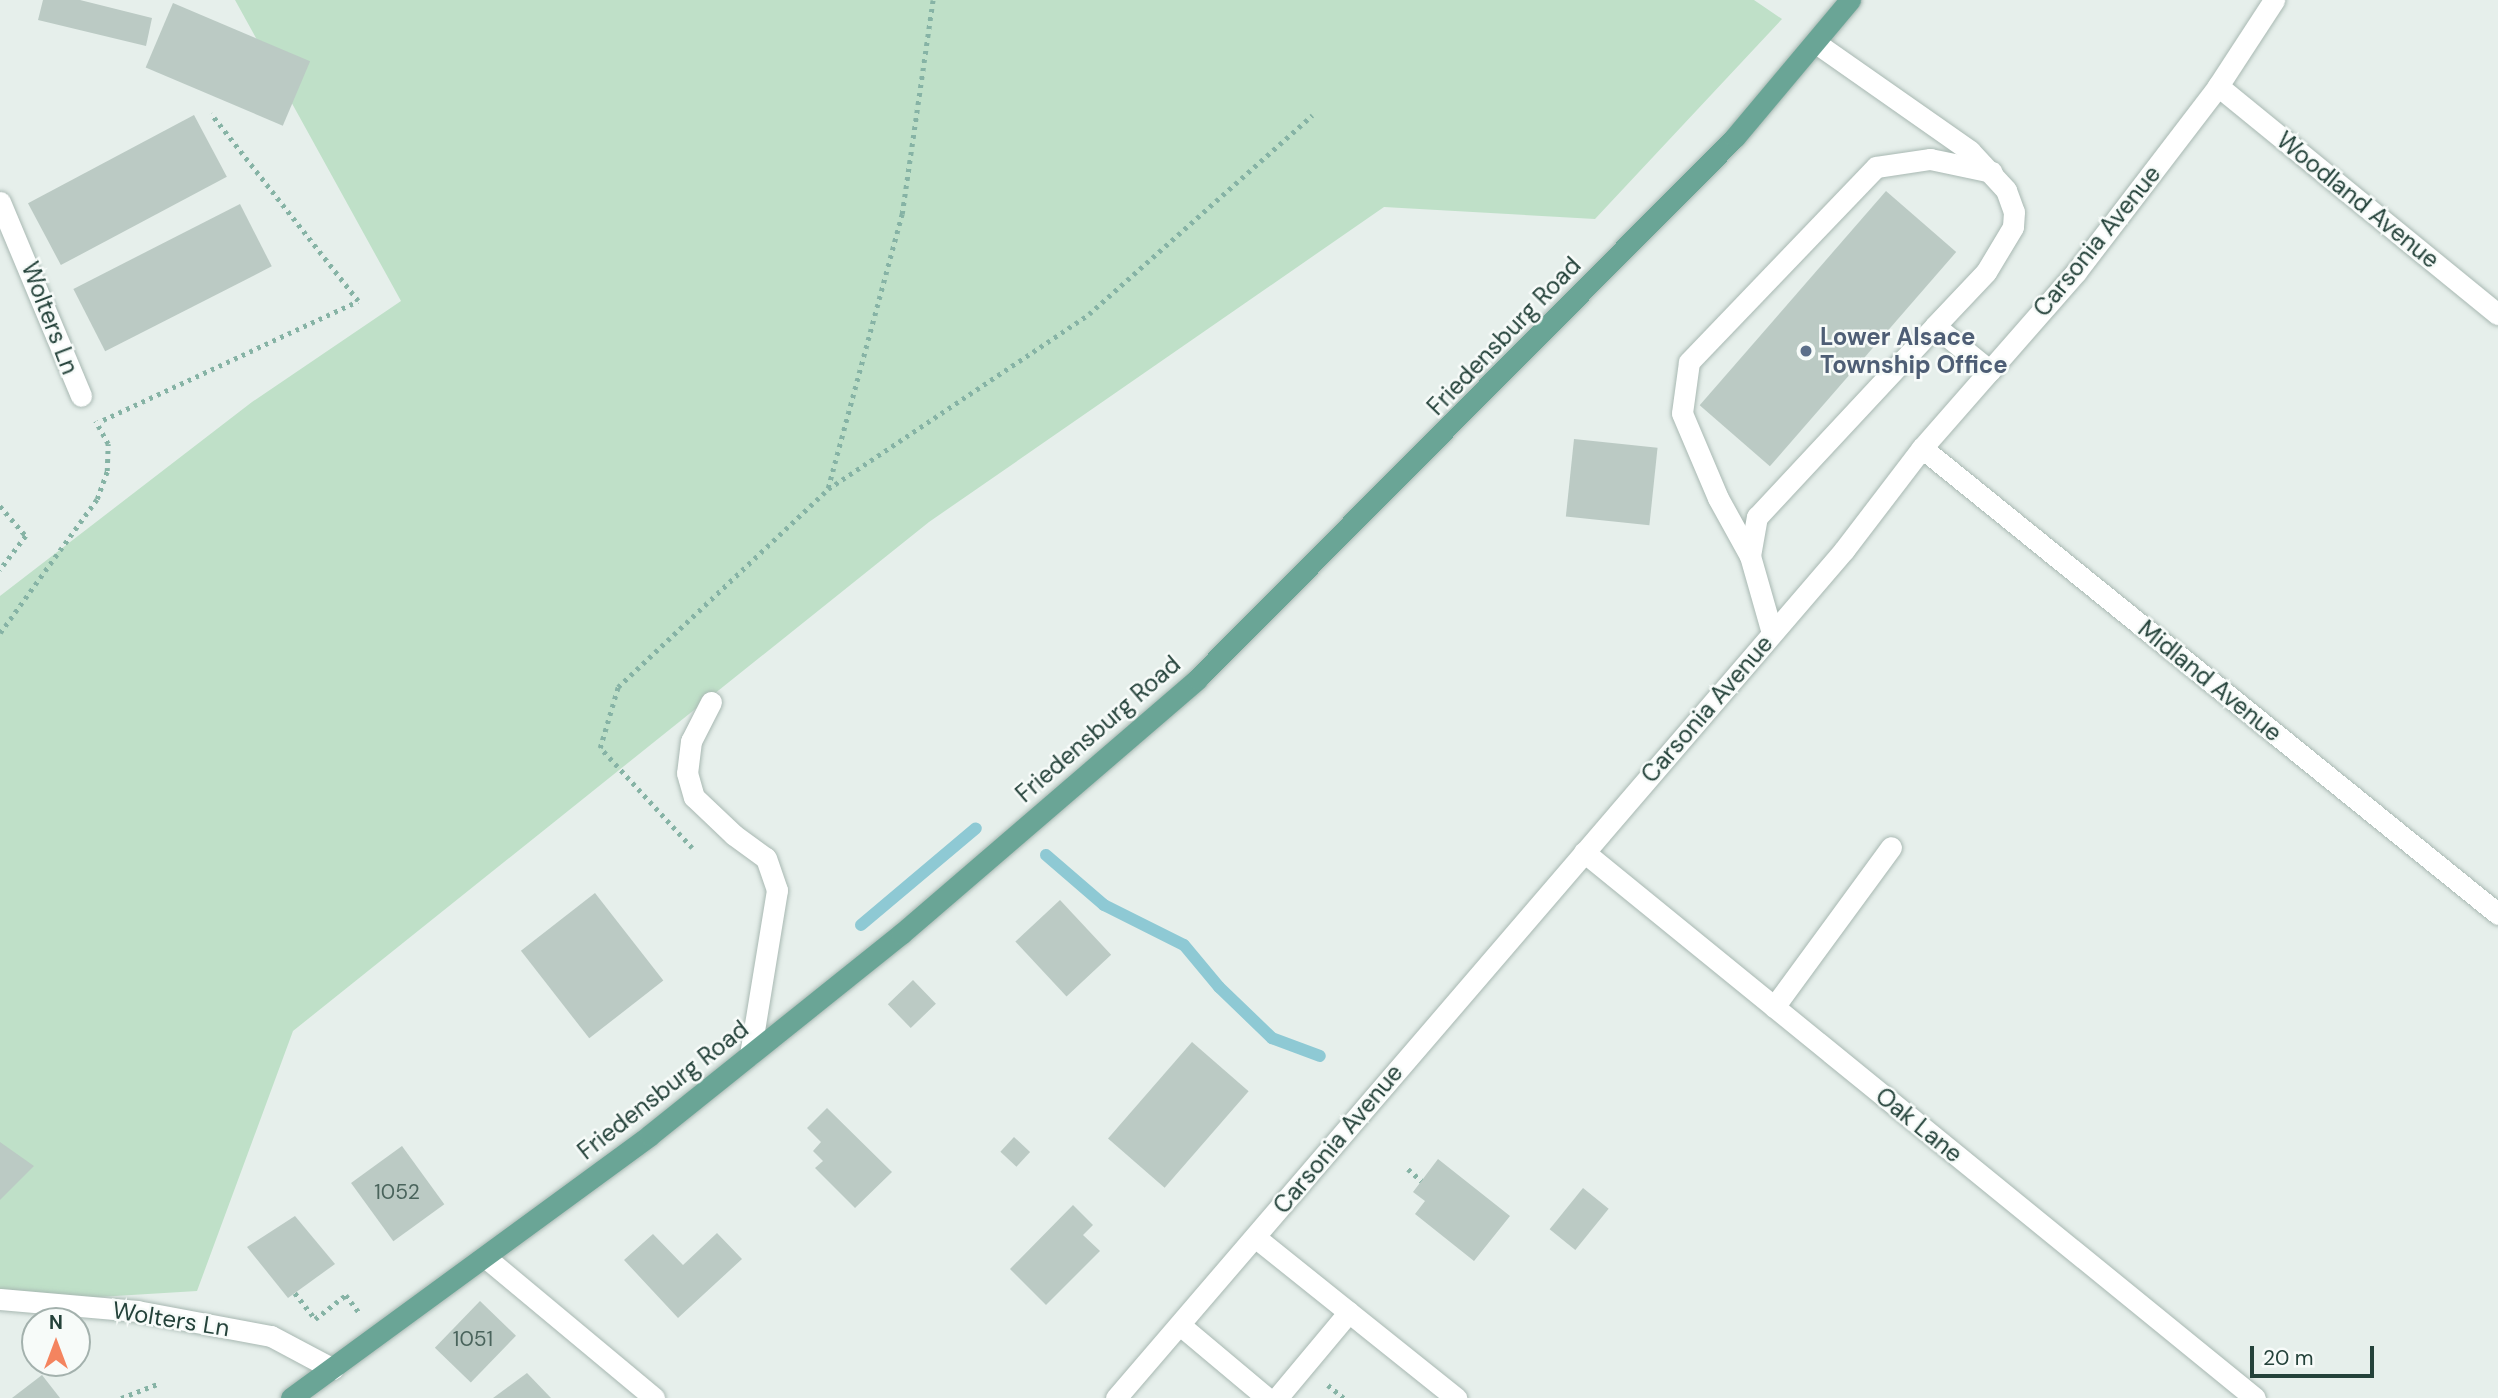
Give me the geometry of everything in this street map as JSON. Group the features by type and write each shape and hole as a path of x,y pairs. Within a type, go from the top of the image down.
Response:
{"main road":[{"name":"Friedensburg Road","path":"291,1398 485,1257 750,1055 901,934 1197,679 1735,137 1850,0"}],"street":[{"name":"Carsonia Avenue","path":"1116,1398 1844,550 1922,448 2077,272 2218,86 2274,0"},
{"path":"1750,556 1757,517 1986,272 2013,228 2014,212 2006,190 1992,172 1942,130 1816,43"},
{"name":"Woodland Avenue","path":"2218,86 2498,314"},
{"path":"1772,633 1750,556 1718,498 1682,413 1689,362 1876,167 1930,159 1992,172"},
{"name":"Wolters Ln","path":"0,202 81,396"},
{"path":"1935,326 1990,371"},
{"name":"Midland Avenue","path":"1922,448 2498,914"},
{"path":"711,702 691,741 687,773 694,797 734,835 766,858 777,890 750,1055"},
{"path":"1774,1007 1891,847"},
{"name":"Oak Lane","path":"1584,852 2255,1398"},
{"path":"1255,1237 1456,1398"},
{"path":"485,1257 654,1398"},
{"name":"Wolters Ln","path":"0,1299 136,1311 271,1336 334,1368"},
{"path":"1277,1398 1349,1312"},
{"path":"1180,1325 1267,1398"}],"path":[{"path":"828,489 902,214 933,0"},
{"path":"96,423 358,301 211,114"},
{"path":"692,848 600,748 618,687 828,489 1089,314 1312,115"},
{"path":"0,634 97,499 107,471 108,444 81,396"},
{"path":"0,506 26,537 0,570"},
{"path":"1408,1169 1422,1181"},
{"path":"295,1293 315,1319 346,1295 378,1335"},
{"path":"121,1398 158,1384"}],"green space":[{"path":"235,0 1754,0 1782,19 1595,219 1384,207 929,522 293,1031 197,1291 0,1303 0,596 252,402 401,301"}],"building":[{"path":"43,0 80,0 152,18 146,46 38,20"},
{"path":"173,3 310,61 283,126 146,67"},
{"path":"194,115 227,177 61,265 28,203"},
{"name":"Lower Alsace Township Office","path":"1886,191 1956,252 1770,466 1700,405"},
{"path":"240,204 272,266 105,351 73,289"},
{"path":"1574,439 1658,448 1649,525 1566,517"},
{"path":"595,893 663,980 589,1038 521,951"},
{"path":"1060,900 1111,955 1067,996 1015,942"},
{"path":"913,980 936,1004 911,1028 888,1004"},
{"path":"1192,1042 1249,1091 1165,1188 1108,1139"},
{"path":"827,1108 892,1172 855,1208 815,1168 823,1161 813,1151 821,1142 807,1128"},
{"path":"1014,1137 1030,1152 1016,1167 1000,1152"},
{"path":"0,1142 34,1166 0,1200"},
{"path":"402,1146 444,1204 393,1241 351,1183"},
{"path":"1438,1159 1510,1216 1474,1261 1415,1214 1425,1201 1413,1192"},
{"path":"1583,1188 1609,1209 1575,1250 1550,1229"},
{"path":"1073,1205 1093,1225 1083,1235 1100,1251 1046,1305 1010,1269"},
{"path":"295,1216 335,1264 288,1298 247,1247"},
{"path":"717,1233 742,1259 678,1318 624,1260 653,1234 683,1265"},
{"path":"480,1301 516,1336 471,1382 435,1348"},
{"path":"527,1373 551,1398 493,1398"},
{"path":"39,1377 44,1377 60,1398 12,1398"}],"waterway":[{"path":"861,925 976,828"},
{"path":"1046,855 1104,905 1184,945 1219,987 1272,1038 1320,1056"}],"place":[{"name":"Lower Alsace Township Office","path":"1806,351"}]}
